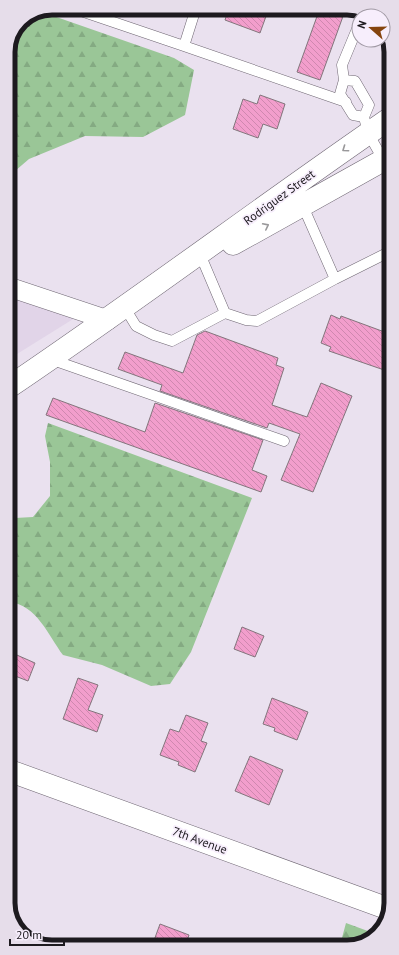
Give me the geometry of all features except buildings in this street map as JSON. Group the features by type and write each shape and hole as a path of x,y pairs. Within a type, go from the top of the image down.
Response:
{"main road":[{"name":"Rodriguez Street","path":"202,257 293,186 366,125 384,120"},
{"name":"Rodriguez Street","path":"15,383 170,276 202,257 303,206 384,161"},
{"name":"7th Avenue","path":"15,773 383,907"}],"street":[{"path":"15,289 116,314"}],"lane":[{"path":"93,15 346,102"},
{"path":"184,46 194,15"},
{"path":"351,43 342,65 344,80 340,94 353,115 366,125 384,154"},
{"path":"344,80 355,82 369,105 366,125"},
{"path":"293,186 335,279"},
{"path":"116,314 154,336 172,341 225,313 246,320 257,321 384,254"},
{"path":"202,257 225,313"},
{"path":"50,359 284,441"}],"shaded area":[{"path":"15,295 78,316 15,355"}],"green space":[{"path":"51,15 174,58 194,70 185,115 143,137 85,136 29,159 15,171 15,49 21,31 31,21"},
{"path":"48,423 252,498 191,652 170,684 151,686 102,665 63,655 41,622 27,609 15,603 15,518 33,517 50,496 50,462 45,436"},
{"path":"346,923 370,932 352,940 341,940"}]}
